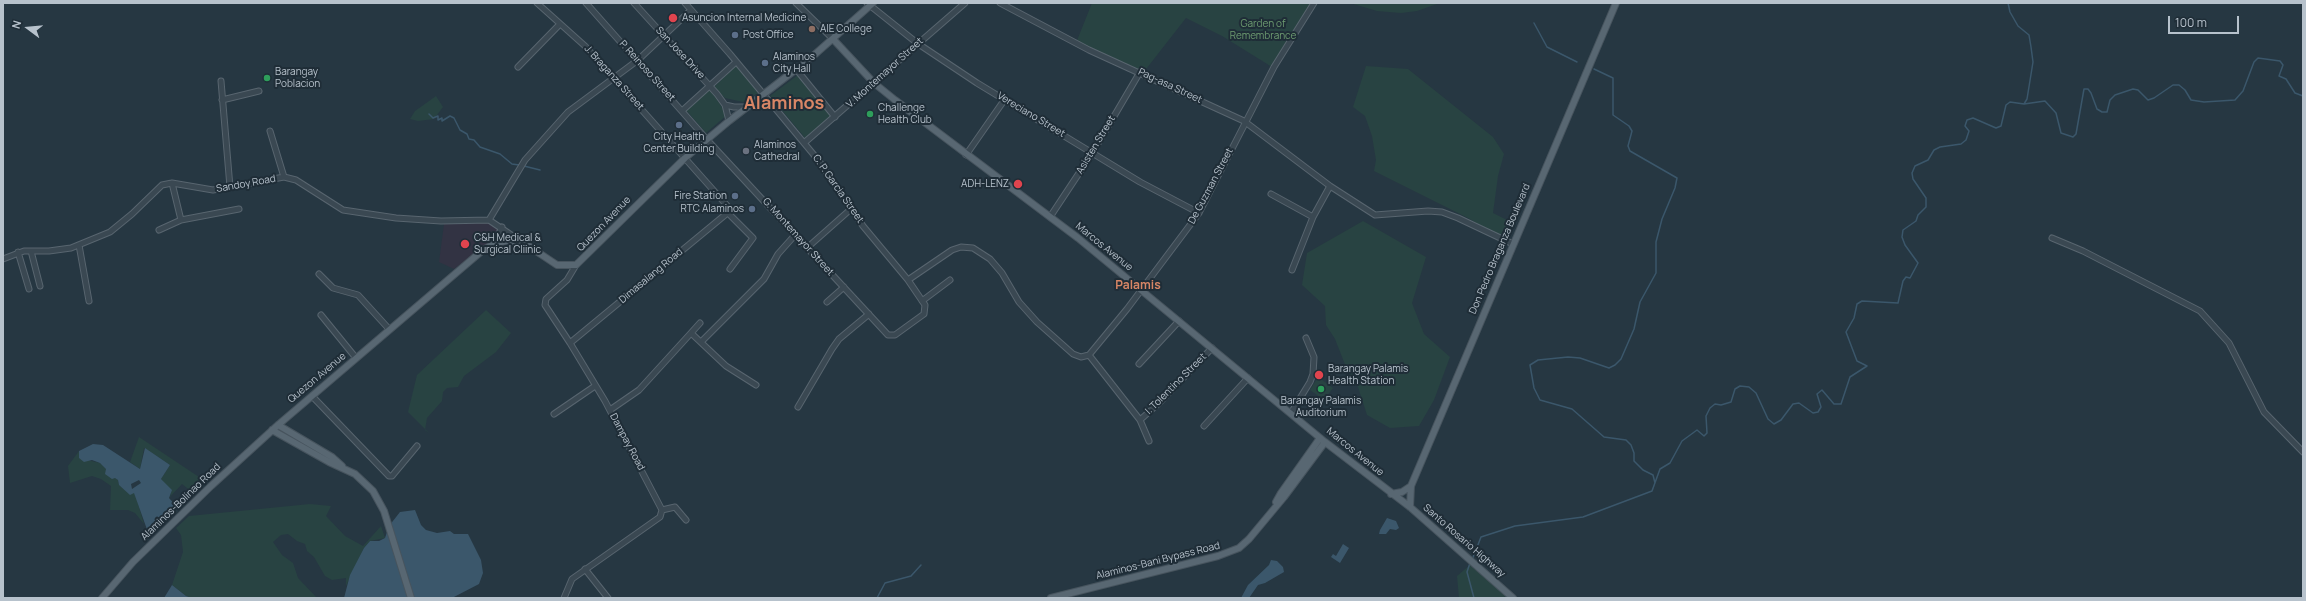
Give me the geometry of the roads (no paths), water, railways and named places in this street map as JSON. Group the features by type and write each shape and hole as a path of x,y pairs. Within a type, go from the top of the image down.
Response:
{"main road":[{"name":"Don Pedro Braganza Boulevard","path":"1410,507 1411,486 1616,3"},
{"name":"Quezon Avenue","path":"278,425 483,250 494,244 509,240 524,243 557,265 576,265 685,158 746,107 833,39 870,4"},
{"name":"Marcos Avenue","path":"833,39 874,83 966,155 1050,217 1142,290 1323,440 1401,501"},
{"path":"278,425 332,457 345,469"},
{"name":"Alaminos-Bolinao Road","path":"102,598 172,523 278,425"},
{"path":"272,430 329,462 345,469 362,480 379,499 389,526 411,598"},
{"name":"Alaminos-Bani Bypass Road","path":"1051,598 1228,553 1249,539 1274,506 1280,493 1323,440"},
{"path":"1391,494 1402,492 1411,486"},
{"path":"1401,501 1411,486"},
{"path":"1401,501 1410,494"},
{"name":"Santo Rosario Highway","path":"1401,501 1480,566 1513,598"}],"street":[{"name":"J. Braganza Street","path":"537,3 585,46 615,78 753,238 730,269"},
{"name":"P. Reinoso Street","path":"586,3 683,110 707,139"},
{"name":"San Jose Drive","path":"634,3 710,85 725,104 729,121"},
{"name":"C. P. Garcia Street","path":"685,3 764,94 804,143 852,208 863,226 908,280 923,303"},
{"path":"796,3 833,39"},
{"name":"V. Montemayor Street","path":"804,143 874,83 917,43 965,3"},
{"name":"Pag-asa Street","path":"1000,3 1089,50 1140,72 1244,121 1330,186 1375,215 1428,211 1442,212 1513,244"},
{"name":"De Guzman Street","path":"1089,355 1142,290 1199,213 1244,121 1274,67 1314,3"},
{"name":"Vereciano Street","path":"870,4 917,43 1005,99 1140,182 1199,213"},
{"path":"489,220 502,195 531,153 568,112 638,60 691,10"},
{"path":"518,67 560,24"},
{"path":"683,110 736,62"},
{"path":"796,69 835,116"},
{"name":"Asisten Street","path":"1050,217 1093,152 1140,72"},
{"path":"221,81 230,187"},
{"path":"222,100 259,91"},
{"path":"966,155 1005,99"},
{"path":"725,104 734,107 746,107"},
{"path":"270,131 284,177"},
{"name":"G. Montemayor Street","path":"707,139 888,335 895,335 924,314 923,303"},
{"name":"Sandoy Road","path":"172,183 213,190 284,177 296,180 343,210 356,213 441,221 489,220 502,227 524,243"},
{"path":"3,259 18,252 49,251 79,245 110,232 132,214 153,192 162,186 172,183 181,220"},
{"path":"1292,270 1313,217 1330,186"},
{"path":"1271,194 1313,217"},
{"path":"808,247 852,208"},
{"path":"159,230 181,220 239,209"},
{"name":"Dimasalang Road","path":"570,343 729,211"},
{"path":"494,244 502,227"},
{"path":"701,342 764,279 778,254 796,234"},
{"path":"2052,238 2083,251 2200,310 2229,343 2264,412 2303,452"},
{"path":"79,245 89,301"},
{"path":"908,280 952,250 960,247 973,248 990,259 1002,274 1019,302 1037,322 1073,354 1081,357 1089,355 1140,420 1149,441"},
{"path":"32,251 40,286"},
{"path":"18,252 29,289"},
{"name":"Dampay Road","path":"576,265 567,280 545,302 546,309 570,343 610,410 662,510"},
{"path":"319,274 333,288 358,295 389,329"},
{"path":"923,303 950,280"},
{"path":"827,302 844,287"},
{"path":"798,407 832,348 839,339 869,314"},
{"path":"321,315 356,358"},
{"path":"1140,364 1179,321"},
{"path":"610,410 639,390 700,323"},
{"path":"690,333 726,366 756,385"},
{"path":"1291,413 1310,382 1314,368 1314,357 1306,338"},
{"name":"I. Tolentino Street","path":"1140,420 1170,393 1212,348"},
{"path":"1204,426 1248,378"},
{"path":"554,414 595,386"},
{"path":"312,396 389,476 392,476 417,446"},
{"path":"564,598 570,582 585,569 660,517 662,510 675,507 686,520"},
{"path":"585,569 608,598"}],"waterway":[{"path":"2008,3 2010,12 2018,26 2029,35 2031,47 2033,62 2027,99 2024,104"},
{"path":"1534,23 1547,47 1577,62"},
{"path":"1472,560 1481,537 1515,526 1583,517 1652,491 1660,469 1670,463 1682,441 1697,430 1704,436 1707,433 1706,416 1710,408 1715,404 1721,405 1731,402 1735,389 1740,386 1749,387 1756,393 1768,419 1774,424 1781,420 1793,404 1799,403 1813,413 1818,412 1821,407 1817,394 1822,390 1834,404 1841,404 1850,377 1867,366 1857,361 1846,332 1854,318 1857,304 1862,301 1898,303 1903,281 1906,277 1910,278 1918,263 1905,245 1902,237 1903,230 1916,221 1918,215 1926,207 1926,198 1913,179 1912,173 1915,166 1928,160 1934,150 1940,147 1961,144 1966,140 1969,131 1965,126 1967,120 1973,118 1996,128 2001,126 2006,105 2010,102 2024,104 2045,101 2056,113 2061,133 2073,137 2076,134 2084,89 2088,89 2097,109 2102,112 2107,112 2110,100 2115,95 2133,89 2138,90 2148,100 2154,98 2173,85 2179,85 2185,90 2191,100 2204,102 2235,100 2243,91 2254,62 2258,58 2280,61 2283,65 2279,76 2286,79 2295,93 2303,96"},
{"path":"1594,69 1613,78 1613,115 1629,126 1632,131 1628,146 1630,151 1677,178 1675,188 1662,219 1656,242 1656,273 1640,302 1634,329 1621,359 1609,368 1580,358 1568,357 1538,360 1530,365 1534,388 1540,400 1572,409 1604,437 1626,440 1631,445 1634,453 1634,461 1643,470 1653,475 1655,483"},
{"path":"429,114 433,118 438,116 438,120 442,118 442,121 450,116 454,118 460,130 467,134 469,139 474,140 480,147 500,154 512,164 519,165"},
{"path":"524,166 540,170"},
{"path":"1470,563 1467,572 1474,598"},
{"path":"877,598 885,583 911,576 921,565"}],"place":[{"name":"Asuncion Internal Medicine","path":"673,18"},
{"name":"AIE College","path":"812,29"},
{"name":"Post Office","path":"735,35"},
{"name":"Alaminos City Hall","path":"765,63"},
{"name":"Barangay Poblacion","path":"267,78"},
{"name":"Challenge Health Club","path":"870,114"},
{"name":"City Health Center Building","path":"679,125"},
{"name":"Alaminos Cathedral","path":"746,151"},
{"name":"ADH-LENZ","path":"1018,184"},
{"name":"Fire Station","path":"735,196"},
{"name":"RTC Alaminos","path":"752,209"},
{"name":"C&H Medical & Surgical Cliinic","path":"465,244"},
{"name":"Barangay Palamis Health Station","path":"1319,375"},
{"name":"Barangay Palamis Auditorium","path":"1321,389"}],"district":[{"name":"Alaminos","path":"784,104"},
{"name":"Palamis","path":"1138,286"}],"park label":[{"name":"Garden of Remembrance","path":"1263,30"}]}
